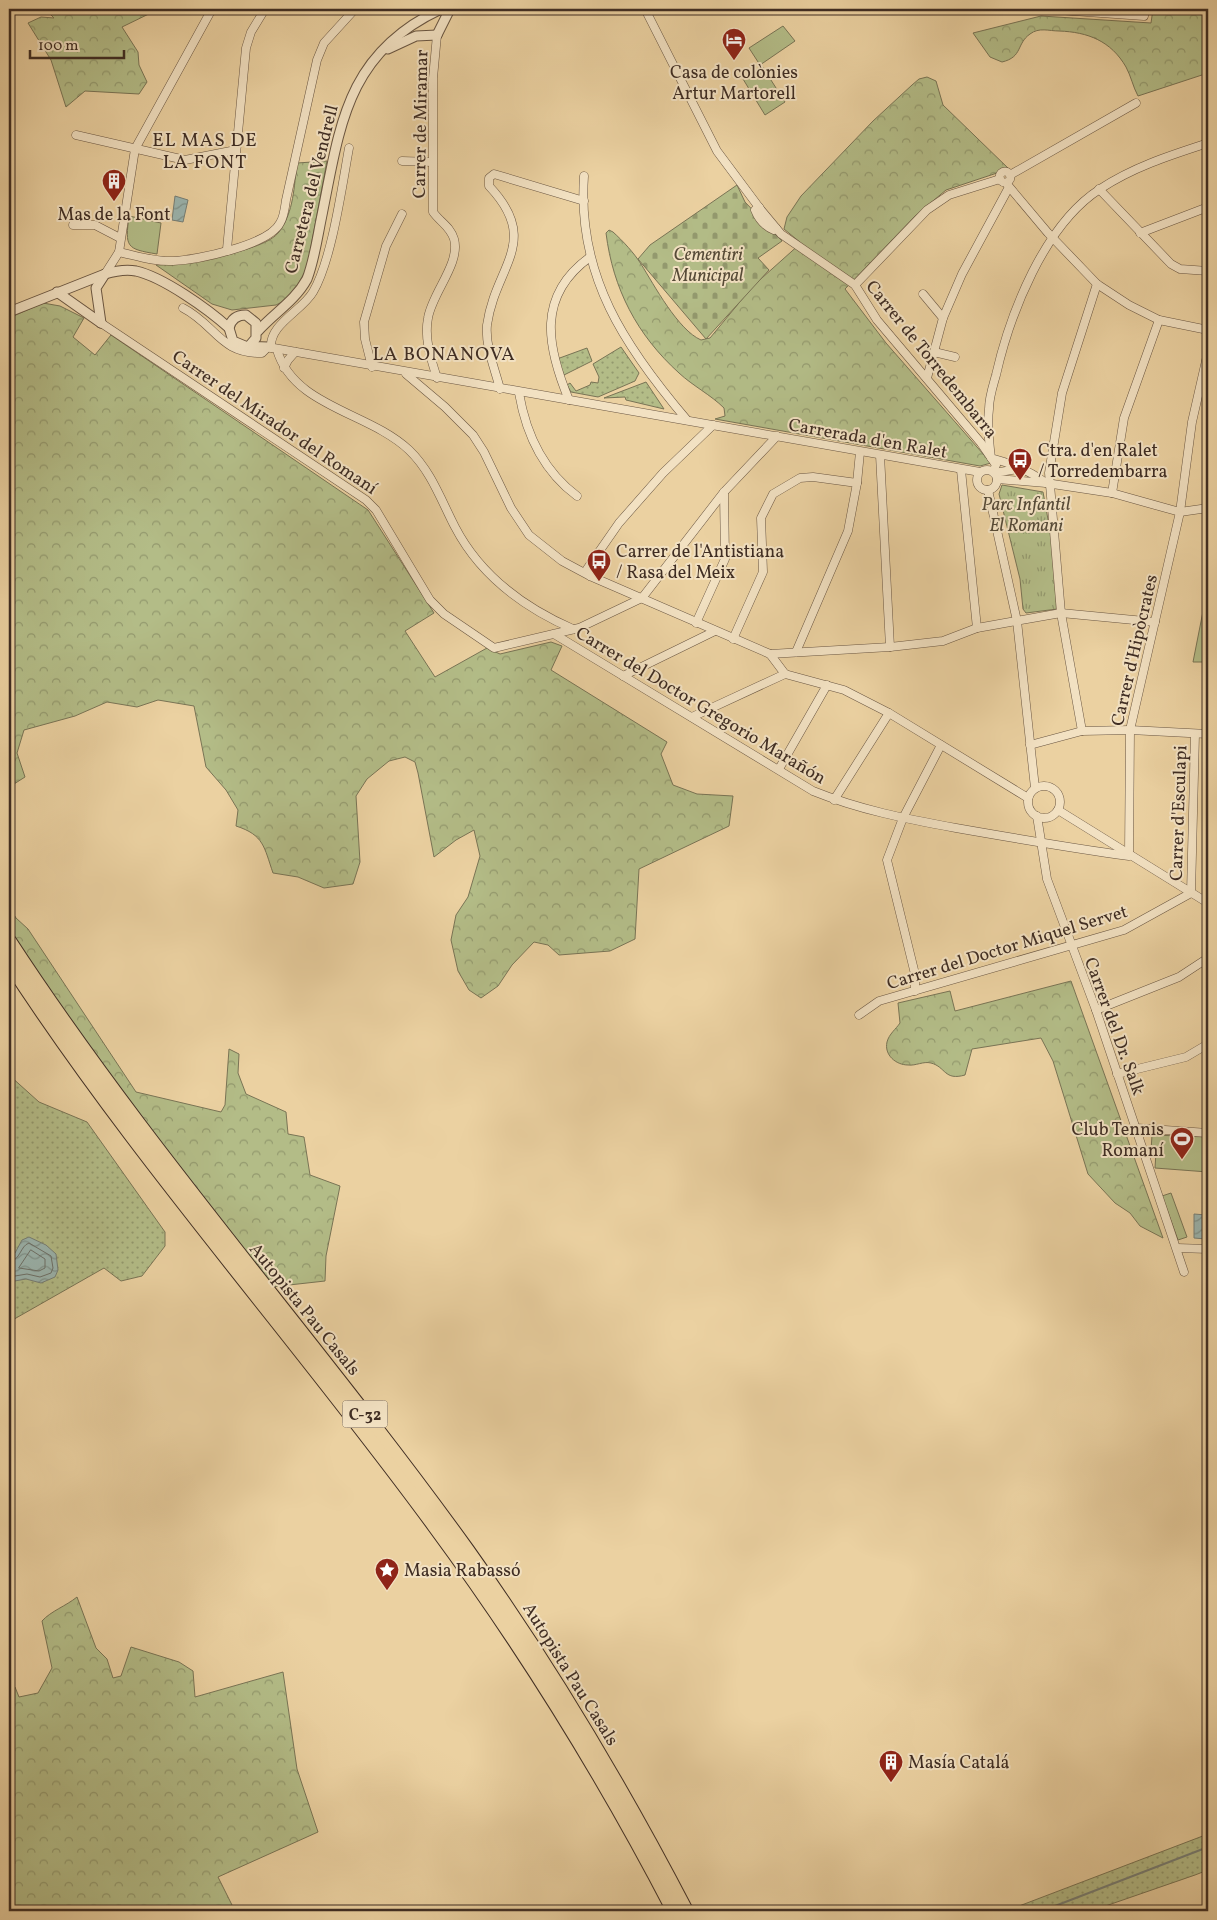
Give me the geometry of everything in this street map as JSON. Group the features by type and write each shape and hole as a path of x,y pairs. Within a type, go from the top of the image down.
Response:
{"highway":[{"name":"Autopista Pau Casals","path":"9,941 64,1025 146,1137 360,1408 496,1590 598,1751 686,1911"},
{"name":"Autopista Pau Casals","path":"9,962 109,1107 397,1476 492,1606 566,1720 628,1826 674,1911"}],"street":[{"path":"101,323 96,288 119,252 135,149 212,9"},
{"path":"227,249 246,48 255,24 265,9"},
{"path":"119,252 174,261 227,249 266,237 280,223 316,60 324,43 355,9"},
{"path":"437,35 438,9"},
{"name":"Carretera del Vendrell","path":"258,333 273,314 290,302 307,280 347,104 357,83 380,53 398,34 438,9"},
{"path":"437,35 450,9"},
{"name":"Carrer de Torredembarra","path":"645,9 713,144 759,207 781,234 855,285 877,320 927,378 996,464 995,474"},
{"path":"1044,9 1145,12"},
{"path":"380,53 416,36 437,35"},
{"name":"Carrer de Miramar","path":"437,35 433,78 433,212 449,228 455,246 452,264 435,294 428,319 430,353 437,378"},
{"path":"855,285 928,210 949,195 1006,181 1136,103"},
{"path":"76,135 185,160 236,150"},
{"path":"1048,483 1035,474 1020,469 1008,462 991,458 989,407 1008,329 1025,287 1071,214 1099,189 1142,166 1208,143"},
{"path":"272,348 272,336 278,328 310,299 320,277 349,148"},
{"path":"402,162 432,162"},
{"path":"500,389 489,349 487,326 491,308 515,239 512,219 506,204 489,186 489,178 494,174 584,201"},
{"path":"584,176 585,229 590,257 603,294 628,344 652,378 688,420"},
{"path":"1006,181 1054,239 1097,284 1130,305 1159,320 1208,330"},
{"path":"927,378 943,318 1006,181"},
{"path":"1099,189 1155,249 1180,269 1208,271"},
{"path":"1140,233 1208,207"},
{"path":"372,367 365,339 364,322 386,246 402,214"},
{"path":"73,225 95,225 120,238"},
{"path":"569,400 557,373 552,353 551,315 564,281 590,257"},
{"path":"9,312 105,274 120,270 136,272 151,277 211,312 228,328 233,341 245,346 272,348 372,367 777,436"},
{"path":"1082,732 1061,613 1048,483 1062,393 1097,284"},
{"path":"57,292 101,323"},
{"path":"922,294 943,318"},
{"path":"183,308 199,318 234,350 262,353 272,348"},
{"path":"211,312 234,318 246,315 254,320 258,333 272,348 284,368 298,385 311,394 390,434 410,450 425,468 469,549 488,572 514,597 545,617 573,629"},
{"name":"Carretera del Vendrell","path":"254,320 273,314"},
{"path":"228,328 234,318"},
{"path":"1112,493 1124,418 1159,320"},
{"name":"Carrer del Mirador del Romaní","path":"101,323 366,500 376,510 430,600 444,614 494,648"},
{"path":"250,345 258,333"},
{"path":"284,368 295,352"},
{"path":"934,352 955,357"},
{"name":"Carrer d'Hipòcrates","path":"1128,856 1130,730 1180,512 1192,422 1208,352"},
{"path":"404,372 445,407 473,435 484,452 511,508 529,536 562,561 696,623 770,654 890,648 943,641 977,628 1061,613 1155,622"},
{"path":"519,392 528,429 536,449 561,484 577,496"},
{"path":"586,572 619,523 662,473 713,425"},
{"name":"Carrerada d'en Ralet","path":"494,648 573,629 642,598 724,492 777,436 961,470 978,475"},
{"path":"796,652 842,547 850,522 860,452"},
{"path":"880,455 890,648"},
{"path":"995,474 994,487 988,490 978,486 978,475 986,469 995,474 1112,493 1180,512 1208,508"},
{"path":"995,474 1009,469 1020,469"},
{"path":"961,470 977,628"},
{"path":"733,639 763,572 761,518 773,494 800,478 813,477 857,483"},
{"path":"988,490 1017,621 1035,788 1028,798 1030,809 1037,816 1048,818 1058,810 1060,801 1056,790 1046,786 1035,788"},
{"path":"696,623 725,559 724,492"},
{"path":"623,676 715,631"},
{"name":"Carrer del Doctor Gregorio Marañón","path":"554,634 813,791 834,800 903,818 1043,844 1128,856"},
{"path":"770,654 785,674 844,690 889,713 1028,798"},
{"path":"692,717 785,674"},
{"path":"779,770 827,685"},
{"path":"834,800 889,713"},
{"path":"1030,745 1082,732 1130,730 1208,734"},
{"name":"Carrer d'Esculapi","path":"1191,894 1195,734"},
{"path":"916,991 915,974 887,860 903,818 941,745"},
{"path":"1058,810 1128,856 1208,903"},
{"name":"Carrer del Dr. Salk","path":"1037,816 1043,844 1046,879 1096,1010 1184,1272"},
{"name":"Carrer del Doctor Miquel Servet","path":"859,1016 879,1000 1071,947 1124,930 1191,894"},
{"path":"1096,1010 1179,978 1208,958"},
{"path":"1117,1074 1186,1057 1208,1044"},
{"path":"1136,1128 1208,1133"},
{"path":"1177,1248 1208,1249"}],"green space":[{"path":"45,9 159,9 122,27 138,52 139,65 147,82 139,94 85,91 66,107 51,60 28,23 41,17 54,18"},
{"path":"1153,9 1208,9 1208,73 1138,96 1128,70 1120,58 1106,44 1089,36 1080,33 1044,30 1033,32 1026,38 1013,57 1002,62 990,57 973,33 1041,16 1151,23"},
{"path":"783,26 795,41 760,65 749,48"},
{"path":"762,66 785,102 765,115 743,79"},
{"path":"927,77 936,81 943,105 1009,169 946,190 915,216 845,289 886,343 991,463 980,466 715,419 725,416 724,408 679,373 664,358 639,327 629,310 614,273 606,233 609,230 613,232 632,251 667,306 684,327 701,340 710,338 753,286 801,243 784,229 787,217 801,196 873,121 919,79"},
{"path":"327,161 307,268 297,286 284,301 276,305 232,310 212,304 156,265 222,256 241,251 271,239 279,232 288,216 297,163"},
{"name":"Cementiri Municipal","path":"737,185 745,202 782,241 758,258 769,270 706,339 638,259 650,245"},
{"path":"129,216 161,223 157,254 133,248 130,245 127,234"},
{"path":"43,303 60,306 84,318 73,337 95,355 111,335 368,510 434,613 405,631 435,677 487,648 500,654 551,642 562,646 551,670 667,742 661,754 673,785 697,794 733,796 729,826 639,869 635,939 610,951 559,955 548,945 534,942 512,965 498,986 481,998 469,990 458,971 451,940 456,915 468,897 480,856 474,830 456,840 434,857 415,762 405,757 389,761 367,779 356,796 360,862 353,884 324,888 298,877 273,873 262,843 252,833 236,826 238,810 226,790 206,767 194,706 158,700 137,707 107,702 75,716 24,730 17,753 25,777 14,784 9,780 9,318"},
{"path":"621,347 639,373 635,381 598,397 571,392 567,385 570,383 576,391 590,385 591,382 598,383 599,377 593,364"},
{"path":"587,348 592,361 562,376 557,359"},
{"path":"646,382 664,409 626,400 625,397 604,398"},
{"name":"Parc Infantil El Romani","path":"1002,485 1043,492 1051,536 1057,609 1026,613 1023,609 1020,579 999,494"},
{"path":"1208,586 1208,662 1193,662"},
{"path":"9,906 16,918 28,929 136,1092 221,1112 225,1105 229,1049 239,1054 238,1073 246,1094 286,1112 288,1134 304,1137 310,1175 340,1186 326,1256 325,1281 271,1287 205,1206 33,969 9,930"},
{"path":"1071,981 1163,1238 1140,1226 1130,1213 1115,1203 1088,1174 1053,1061 1041,1038 972,1049 965,1075 958,1076 949,1075 940,1067 931,1063 904,1065 895,1061 887,1051 888,1039 900,1023 898,1003 950,991 955,1011"},
{"path":"9,1075 39,1102 87,1122 165,1232 165,1246 142,1276 121,1281 104,1268 9,1322"},
{"name":"Club Tennis Romaní","path":"1152,1135 1208,1137 1208,1172 1155,1168 1156,1152 1151,1151"},
{"name":"Club Tennis Romaní","path":"1171,1193 1187,1237 1178,1240 1162,1196"},
{"path":"77,1597 96,1648 107,1659 113,1678 121,1676 131,1647 179,1662 193,1671 195,1697 283,1672 297,1769 318,1832 218,1877 235,1911 9,1911 9,1689 15,1687 19,1697 38,1693 52,1668 42,1621"},
{"path":"1208,1834 1208,1870 1195,1875 1091,1911 1006,1911"}],"water":[{"path":"175,196 188,200 183,222 172,220"},
{"path":"1194,1214 1206,1215 1206,1239 1194,1238"},
{"path":"29,1237 46,1245 56,1254 58,1270 55,1277 41,1283 26,1279 9,1282 9,1259 15,1253 22,1240"}],"waterway":[{"path":"1042,1911 1208,1847"}],"place":[{"name":"Casa de colònies Artur Martorell","path":"734,61"},
{"name":"Mas de la Font","path":"114,202"},
{"name":"Ctra. d'en Ralet / Torredembarra","path":"1020,481"},
{"name":"Carrer de l'Antistiana / Rasa del Meix","path":"599,582"},
{"name":"Club Tennis Romaní","path":"1182,1160"},
{"name":"Masia Rabassó","path":"387,1591"},
{"name":"Masía Catalá","path":"891,1783"}],"district":[{"name":"EL MAS DE LA FONT","path":"205,150"},
{"name":"LA BONANOVA","path":"444,353"}]}
